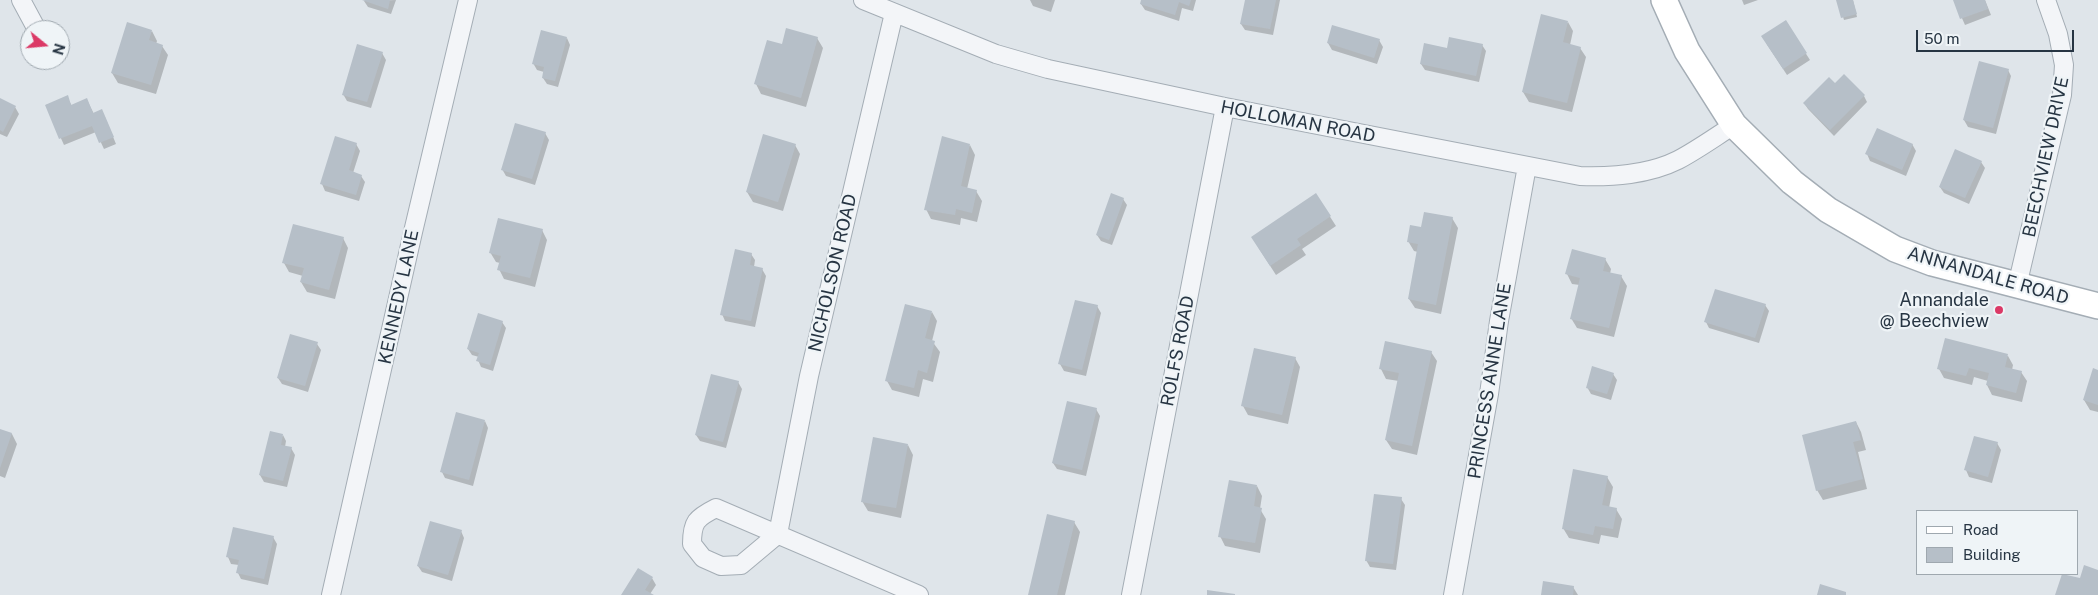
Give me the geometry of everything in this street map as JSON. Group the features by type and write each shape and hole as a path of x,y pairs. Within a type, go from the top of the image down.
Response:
{"main road":[{"name":"ANNANDALE ROAD","path":"1664,0 1687,51 1734,125 1792,182 1828,210 1861,231 1895,249 1932,263 2098,306"}],"street":[{"path":"21,0 32,20"},
{"name":"KENNEDY LANE","path":"332,595 413,232 468,0"},
{"name":"HOLLOMAN ROAD","path":"863,0 996,54 1048,69 1225,107 1580,176 1610,177 1643,172 1678,160 1734,125"},
{"name":"BEECHVIEW DRIVE","path":"2017,286 2062,95 2064,65 2058,34 2046,0"},
{"name":"NICHOLSON ROAD","path":"778,534 810,376 894,13"},
{"name":"ROLFS ROAD","path":"1132,595 1225,107"},
{"name":"PRINCESS ANNE LANE","path":"1453,595 1490,394 1499,321 1527,166"},
{"path":"778,534 740,565 721,566 703,558 692,544 692,528 699,516 716,508 778,534 919,595"}],"building":[{"path":"362,0 390,0 388,9"},
{"path":"1141,0 1191,0 1189,6 1179,2 1175,15 1140,4"},
{"path":"1245,0 1276,0 1270,29 1240,24"},
{"path":"1836,0 1853,0 1857,14 1841,18"},
{"path":"1953,0 1985,0 1988,9 1960,19"},
{"path":"1541,14 1568,21 1563,42 1581,47 1567,103 1522,92"},
{"path":"1786,20 1807,53 1783,69 1761,36"},
{"path":"127,22 152,30 149,40 163,45 151,85 111,73"},
{"path":"1332,25 1380,39 1374,58 1327,43"},
{"path":"786,28 818,37 801,98 754,84 767,40 782,44"},
{"path":"541,30 567,37 555,81 542,78 544,67 532,64"},
{"path":"1449,37 1483,44 1476,76 1420,64 1424,43 1447,48"},
{"path":"357,44 383,52 367,102 342,95"},
{"path":"1979,61 2009,69 1993,128 1963,120"},
{"path":"1844,74 1865,95 1830,130 1803,103 1829,77 1835,83"},
{"path":"68,95 71,105 87,98 93,113 102,109 114,137 99,143 92,126 59,139 45,105"},
{"path":"0,98 16,106 3,132 0,130"},
{"path":"515,123 546,132 532,179 501,170"},
{"path":"1877,128 1913,144 1902,170 1865,154"},
{"path":"763,134 796,144 778,202 746,192"},
{"path":"335,136 357,143 349,170 362,175 356,195 320,184"},
{"path":"942,136 970,144 961,186 977,190 972,213 956,209 955,215 924,210"},
{"path":"1955,149 1982,161 1965,198 1939,187"},
{"path":"1111,193 1124,198 1109,240 1096,235"},
{"path":"1316,193 1331,216 1297,239 1301,245 1270,266 1251,237"},
{"path":"1424,212 1453,217 1436,305 1408,299 1418,244 1407,242 1410,225 1421,227"},
{"path":"498,218 543,229 530,278 497,270 501,256 489,253"},
{"path":"293,224 344,237 329,290 300,282 304,268 282,263"},
{"path":"735,249 752,253 750,265 763,268 751,321 720,315"},
{"path":"1572,249 1606,258 1603,271 1622,275 1609,328 1570,319 1580,278 1565,274"},
{"path":"1715,289 1766,304 1755,338 1704,322"},
{"path":"1075,300 1098,305 1082,370 1058,364"},
{"path":"905,304 932,311 925,338 935,341 927,373 918,370 914,388 885,381"},
{"path":"478,313 503,321 490,365 476,361 479,353 467,349"},
{"path":"290,334 318,342 305,386 277,378"},
{"path":"1945,338 2008,354 2005,367 2022,371 2016,393 1986,385 1989,373 1969,368 1966,376 1937,369"},
{"path":"1385,341 1432,351 1412,446 1385,440 1399,373 1379,369"},
{"path":"1254,348 1296,357 1282,415 1241,406"},
{"path":"1592,366 1614,373 1607,394 1586,388"},
{"path":"2093,368 2098,370 2098,405 2083,400"},
{"path":"711,374 739,381 723,442 695,435"},
{"path":"1067,401 1097,408 1082,470 1052,463"},
{"path":"456,412 485,420 469,480 440,472"},
{"path":"1856,421 1861,440 1853,442 1863,479 1816,491 1802,435"},
{"path":"0,429 12,433 0,468"},
{"path":"270,431 283,434 281,445 292,447 283,481 259,475"},
{"path":"1974,436 1998,442 1988,477 1964,470"},
{"path":"873,437 908,444 896,508 861,502"},
{"path":"1573,469 1608,476 1602,505 1617,508 1613,529 1595,526 1593,535 1562,529"},
{"path":"1229,480 1257,485 1254,506 1262,508 1255,543 1218,537"},
{"path":"1374,494 1402,497 1393,564 1365,561"},
{"path":"1047,514 1075,521 1057,595 1028,595"},
{"path":"430,521 462,530 448,575 417,566"},
{"path":"233,527 274,536 264,579 236,573 239,560 226,557"},
{"path":"2084,565 2098,570 2098,595 2055,595 2062,575 2080,578"},
{"path":"638,568 653,577 645,590 654,595 621,595"},
{"path":"1543,581 1574,586 1573,595 1541,595"},
{"path":"1820,584 1846,592 1846,595 1817,595"},
{"path":"1207,590 1235,594 1235,595 1207,595"}],"place":[{"name":"Annandale @ Beechview","path":"1999,310"}]}
